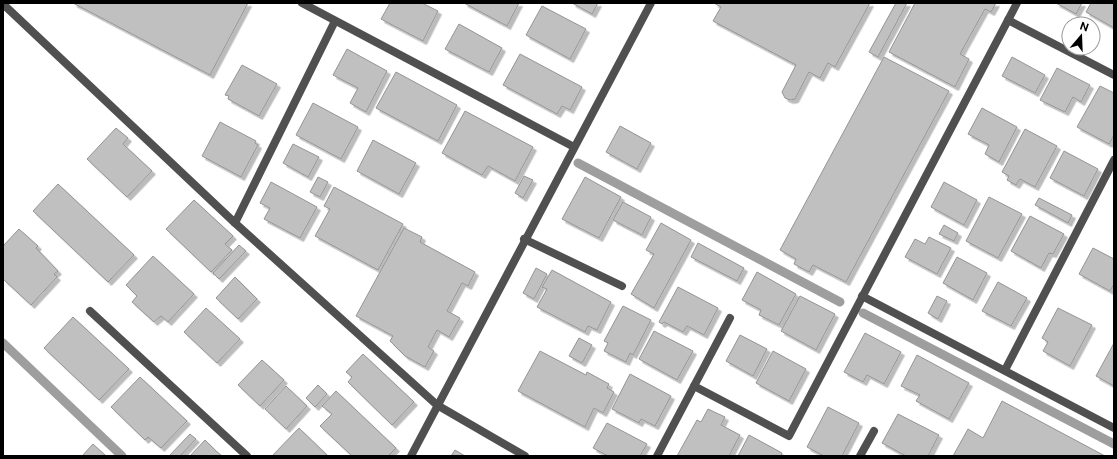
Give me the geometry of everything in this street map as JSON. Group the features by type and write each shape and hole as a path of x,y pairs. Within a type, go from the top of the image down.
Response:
{"street":[{"path":"302,3 574,147"},
{"path":"411,456 524,239 651,3"},
{"path":"694,386 790,436 862,296 1017,3"},
{"path":"3,4 235,223 437,405 525,456"},
{"path":"1008,20 1114,75"},
{"path":"235,223 335,21"},
{"path":"1005,370 1114,160"},
{"path":"524,239 622,286"},
{"path":"862,296 1114,428"},
{"path":"90,311 247,456"},
{"path":"657,456 730,318"},
{"path":"860,456 874,431"}],"building":[{"path":"73,3 248,3 210,75"},
{"path":"390,3 422,3 438,11 423,41 381,19"},
{"path":"464,3 519,3 507,26"},
{"path":"572,3 598,3 592,14"},
{"path":"714,3 870,3 835,67 828,63 820,78 809,72 795,99 790,100 785,98 782,92 796,65 713,21 721,7"},
{"path":"896,3 907,3 878,57 869,52"},
{"path":"915,3 996,3 991,12 985,9 960,54 969,59 955,87 889,52"},
{"path":"1056,3 1082,3 1076,14"},
{"path":"1091,3 1114,3 1114,28 1101,21 1101,16 1093,16 1086,12"},
{"path":"542,6 586,29 570,59 526,35"},
{"path":"459,24 502,48 489,72 445,49"},
{"path":"347,49 387,71 366,112 350,103 358,88 333,75"},
{"path":"520,54 582,87 570,110 562,106 557,114 503,85"},
{"path":"884,57 949,91 846,282 813,265 809,272 794,264 796,259 780,250"},
{"path":"1012,57 1045,75 1035,93 1002,76"},
{"path":"242,65 277,84 259,116 228,99 229,96 225,95"},
{"path":"1057,68 1090,85 1081,102 1073,97 1065,112 1040,100"},
{"path":"396,72 457,105 438,141 376,108"},
{"path":"1100,86 1114,93 1114,135 1109,144 1077,127"},
{"path":"313,103 358,127 341,159 296,135"},
{"path":"982,108 1017,127 999,162 985,154 989,145 968,134"},
{"path":"465,111 533,147 515,181 488,166 482,175 442,153"},
{"path":"220,122 256,141 255,143 258,145 241,177 202,156"},
{"path":"620,126 651,143 637,169 606,152"},
{"path":"116,128 128,138 123,144 152,171 127,197 87,159"},
{"path":"1025,129 1057,146 1035,187 1020,179 1016,185 1007,180 1009,176 1002,172"},
{"path":"373,140 416,163 399,194 357,171"},
{"path":"293,144 319,157 308,177 283,163"},
{"path":"1064,151 1098,169 1084,196 1050,178"},
{"path":"524,176 533,180 523,198 515,193"},
{"path":"318,177 328,182 320,197 310,192"},
{"path":"585,177 621,197 599,238 562,219"},
{"path":"271,182 317,207 300,238 264,219 270,208 260,203"},
{"path":"944,182 977,200 964,225 931,207"},
{"path":"58,184 134,255 108,282 33,211"},
{"path":"334,187 403,224 378,270 315,236 330,209 324,206"},
{"path":"989,197 1022,214 998,258 966,241"},
{"path":"1039,198 1072,215 1068,223 1035,205"},
{"path":"194,200 233,236 225,244 232,250 211,272 166,229"},
{"path":"623,202 651,217 642,235 613,220"},
{"path":"1030,216 1064,234 1053,254 1049,253 1041,268 1011,251"},
{"path":"661,223 691,240 654,308 631,294 654,254 646,250"},
{"path":"944,225 958,233 954,241 939,234"},
{"path":"404,228 422,237 420,242 475,272 468,286 462,283 447,311 460,318 449,337 437,330 428,347 434,351 425,367 405,356 390,341 393,336 356,316"},
{"path":"19,229 38,246 36,248 58,271 54,274 57,277 31,305 3,279 3,246"},
{"path":"929,237 951,248 937,274 905,257 915,239 925,244"},
{"path":"698,243 744,268 737,281 691,257"},
{"path":"239,245 246,251 219,279 213,273"},
{"path":"1093,248 1114,259 1114,284 1110,291 1079,274"},
{"path":"153,256 194,294 168,322 161,316 154,322 132,302 137,296 126,285"},
{"path":"957,257 987,273 973,300 943,283"},
{"path":"536,268 547,274 534,299 523,293"},
{"path":"552,270 611,302 597,330 588,326 585,332 537,307 547,289 542,287"},
{"path":"757,272 796,294 779,325 759,315 761,310 742,300"},
{"path":"235,277 257,299 238,319 216,298"},
{"path":"998,282 1027,298 1011,326 982,311"},
{"path":"678,287 718,308 704,335 687,326 683,332 664,322 662,324 659,322"},
{"path":"800,296 835,314 816,350 781,331"},
{"path":"937,296 947,301 938,319 928,313"},
{"path":"623,306 651,320 633,355 630,353 626,362 604,351 608,343 604,341"},
{"path":"206,308 240,339 217,363 184,332"},
{"path":"1058,308 1092,325 1070,366 1043,351 1048,342 1042,338"},
{"path":"73,317 129,369 99,400 44,348"},
{"path":"654,331 693,351 677,380 639,359"},
{"path":"865,333 901,352 884,384 867,375 863,382 844,372"},
{"path":"740,335 767,349 753,376 726,361"},
{"path":"579,338 592,345 582,363 569,356"},
{"path":"1114,343 1114,386 1096,376"},
{"path":"540,351 586,375 587,372 609,384 607,388 614,392 603,413 594,408 585,427 518,391"},
{"path":"773,351 806,369 789,401 756,383"},
{"path":"363,354 414,402 392,425 348,382 352,377 346,372"},
{"path":"917,355 969,383 949,419 916,401 920,395 901,386"},
{"path":"262,360 284,380 260,406 238,385"},
{"path":"630,374 671,396 655,426 641,419 639,423 612,409"},
{"path":"140,377 187,421 161,448 148,437 145,440 111,407"},
{"path":"318,385 327,394 315,407 306,398"},
{"path":"286,386 307,406 286,429 265,409"},
{"path":"336,391 396,448 388,456 352,456 320,426 332,414 322,406"},
{"path":"1002,401 1105,456 953,456 968,429 983,438"},
{"path":"828,407 859,423 842,456 824,456 807,447"},
{"path":"708,409 725,417 721,425 740,435 729,456 677,456 697,420 701,422"},
{"path":"898,414 939,435 928,456 906,456 882,443"},
{"path":"607,423 647,444 640,456 608,456 593,448"},
{"path":"299,428 328,456 272,456"},
{"path":"190,434 196,439 180,456 169,456"},
{"path":"749,435 782,453 781,456 738,456"},
{"path":"205,440 216,451 222,456 190,456"},
{"path":"93,444 106,456 82,456"},
{"path":"455,450 465,456 451,456"}],"waterway":[{"path":"578,163 840,302"},
{"path":"863,313 1114,444"},
{"path":"3,343 122,456"}]}
